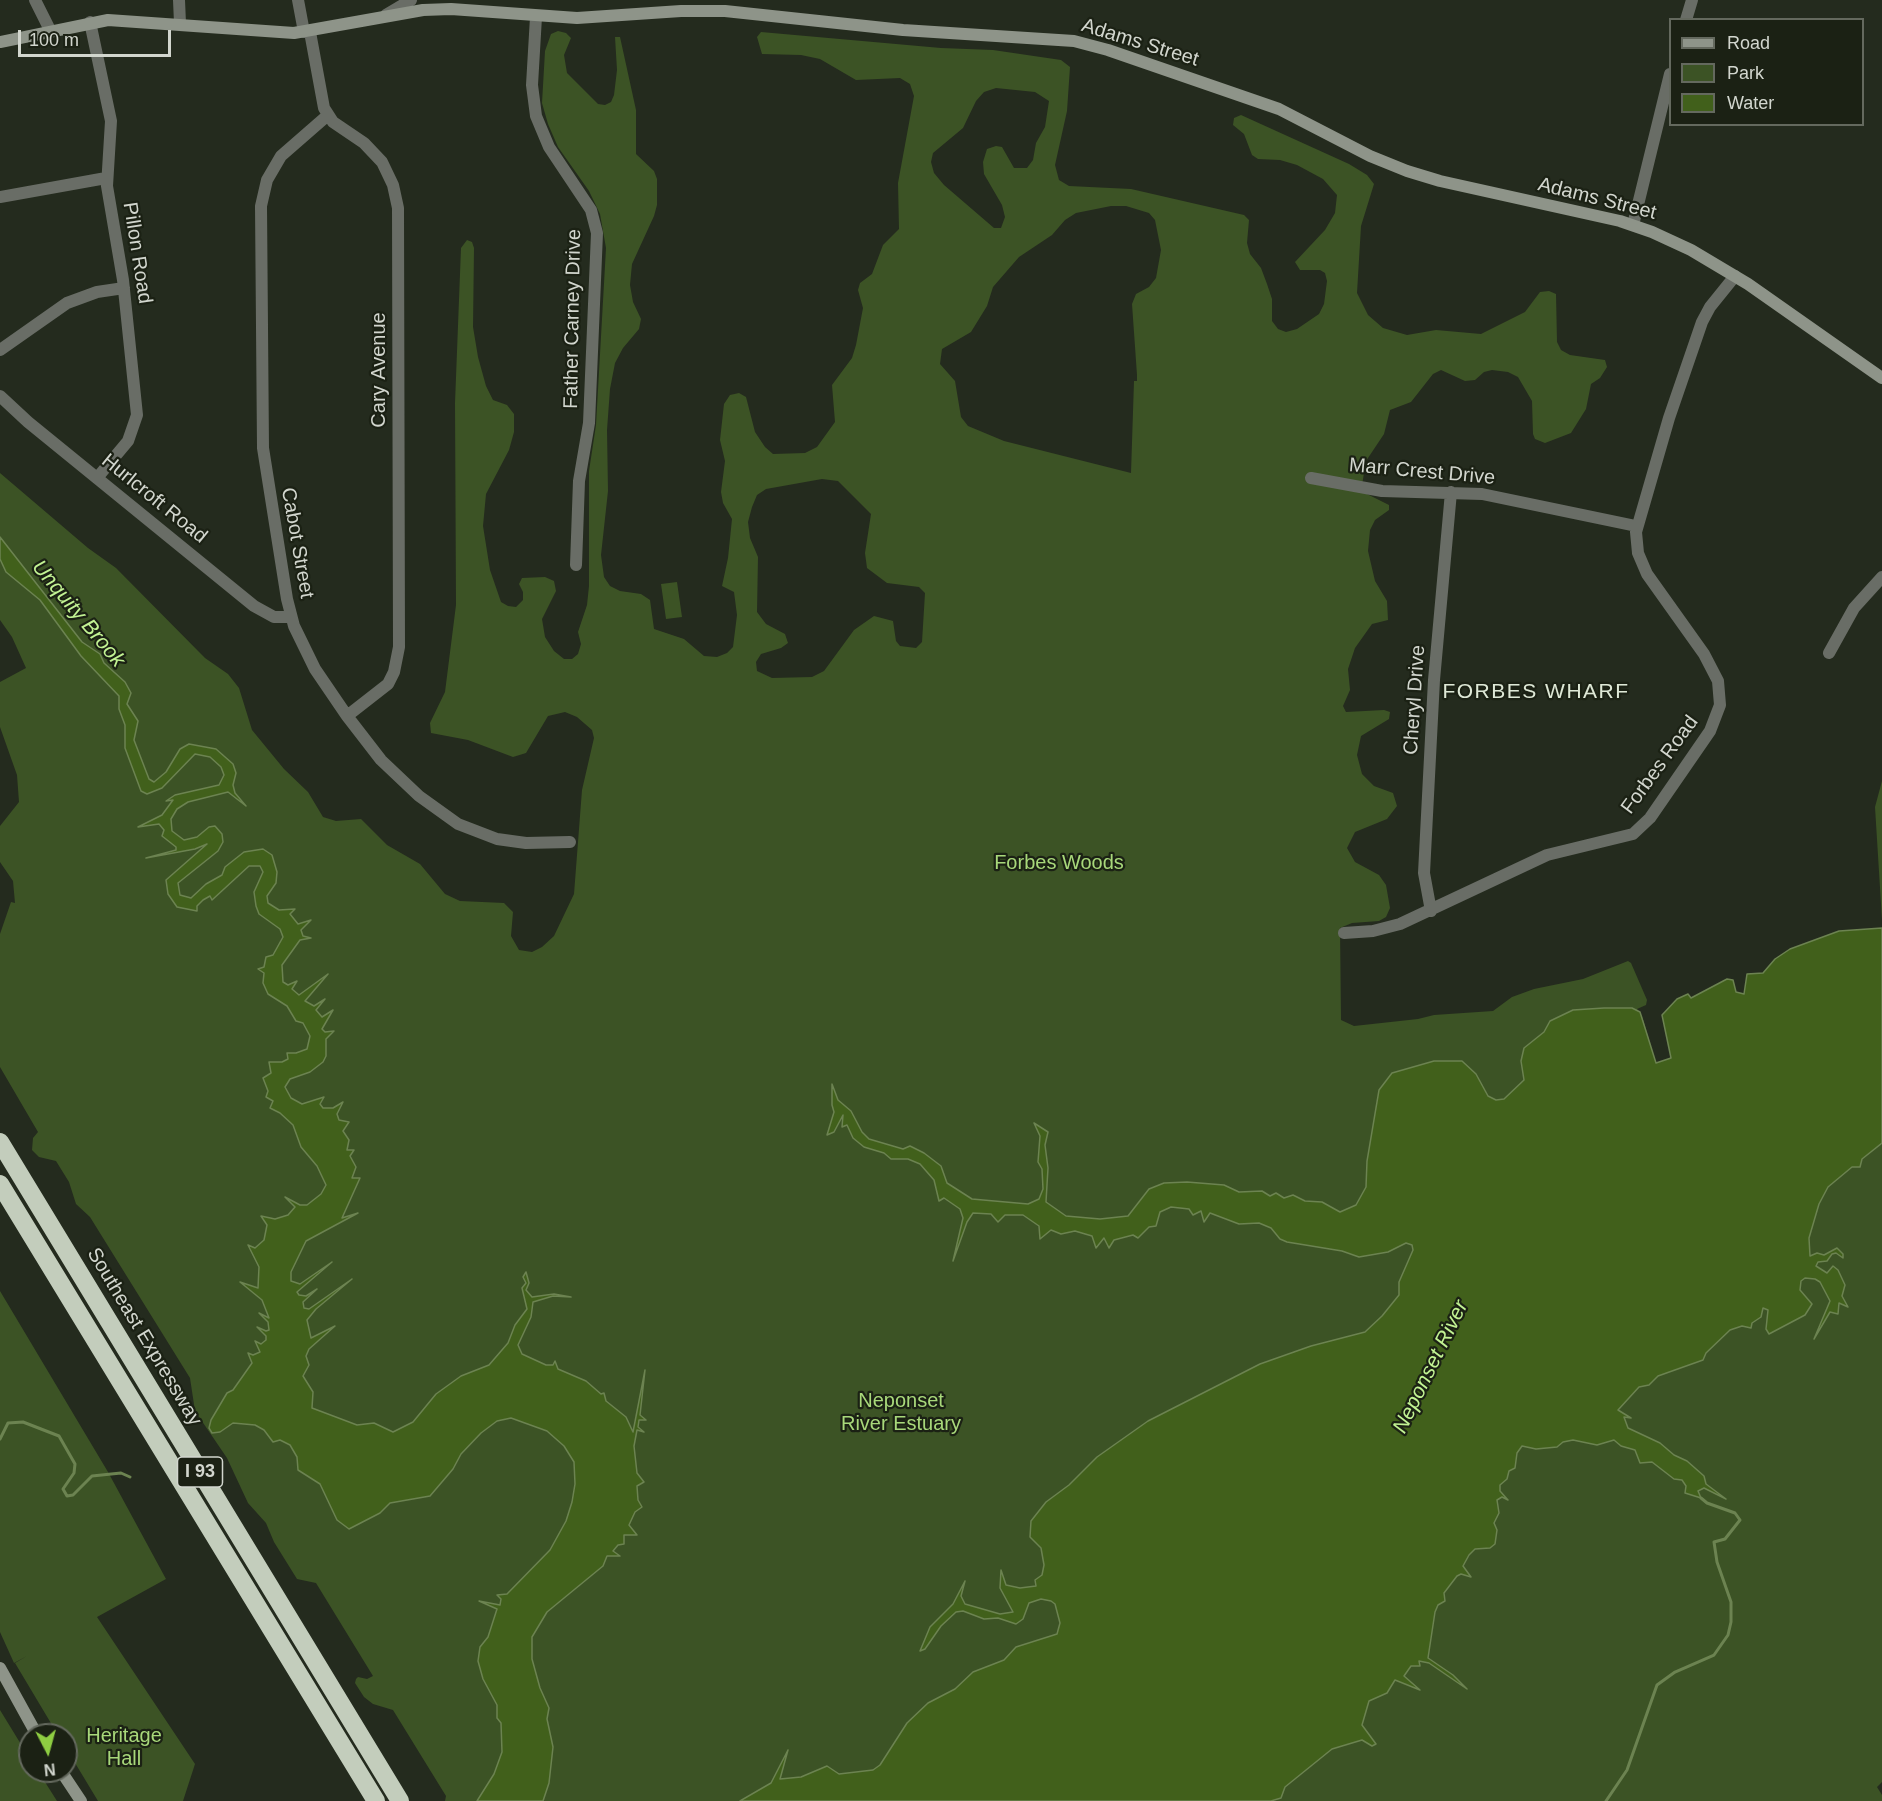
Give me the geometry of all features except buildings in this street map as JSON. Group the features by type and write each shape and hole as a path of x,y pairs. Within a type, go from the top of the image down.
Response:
{"highway":[{"name":"Southeast Expressway","path":"0,1142 400,1801"},
{"name":"I 93","path":"0,1163 389,1801"},
{"name":"I 93","path":"0,1185 376,1801"},
{"name":"I 93","path":"0,1201 366,1801"}],"main road":[{"name":"Adams Street","path":"0,42 90,22 125,20 307,32 452,4 536,17 601,18 681,11 725,11 903,30 1051,38 1084,43 1279,109 1370,156 1407,171 1440,181 1633,225 1677,242 1736,276 1882,378"},
{"path":"0,1668 31,1723"},
{"path":"69,1783 81,1801"}],"street":[{"path":"35,0 50,30"},
{"path":"179,0 180,24"},
{"path":"298,0 320,95 328,115"},
{"path":"375,19 411,0"},
{"path":"1687,18 1692,0"},
{"name":"Father Carney Drive","path":"536,17 532,85 536,116 549,147 591,210 597,233 590,423 579,481 576,565"},
{"name":"Pillon Road","path":"90,22 111,121 106,178 124,288 136,422 128,441 97,478"},
{"path":"1633,225 1669,82"},
{"name":"Cabot Street","path":"328,115 281,156 267,180 261,206 263,448 291,617 305,653 347,716 398,779 450,820 475,832 506,841 570,842"},
{"name":"Cary Avenue","path":"328,115 364,143 382,162 393,185 398,208 399,647 394,672 388,684 347,716"},
{"path":"0,197 106,178"},
{"name":"Forbes Road","path":"1344,933 1382,930 1431,911 1547,855 1620,839 1638,830 1650,818 1713,724 1721,698 1718,681 1704,654 1647,574 1638,553 1636,526 1702,322 1710,307 1736,276"},
{"path":"0,350 67,303 97,292 124,288"},
{"name":"Hurlcroft Road","path":"0,396 254,606 274,617 291,617"},
{"name":"Marr Crest Drive","path":"1311,478 1382,491 1450,492 1493,496 1636,526"},
{"name":"Cheryl Drive","path":"1431,911 1424,873 1434,680 1450,492"},
{"path":"1829,653 1854,608 1882,577"}],"green space":[{"name":"Neponset River Estuary","path":"558,31 566,33 571,38 564,55 567,73 598,104 605,105 611,102 614,95 617,70 615,37 620,37 636,110 636,154 654,171 657,179 657,205 654,216 632,264 630,285 633,302 641,319 639,329 623,348 615,363 610,389 607,430 608,491 601,555 604,577 610,586 620,591 641,594 650,600 654,629 684,639 704,656 717,657 727,653 733,647 737,615 734,592 722,586 728,558 732,519 723,503 721,492 725,461 720,440 724,404 730,395 739,393 746,397 755,432 773,454 805,453 817,447 835,422 832,385 852,358 856,345 863,308 858,290 860,283 872,274 883,245 899,229 898,183 914,96 910,84 900,78 856,80 820,59 801,55 762,54 757,37 761,32 941,48 993,50 1061,60 1070,67 1067,111 1055,165 1059,180 1069,186 1131,189 1244,215 1249,220 1247,243 1250,254 1261,268 1272,299 1272,321 1278,329 1286,332 1297,329 1319,314 1324,304 1327,281 1325,273 1320,270 1300,270 1295,262 1325,230 1335,213 1337,195 1323,179 1297,165 1280,160 1258,159 1252,155 1244,134 1233,125 1234,118 1241,115 1349,164 1367,175 1374,184 1361,226 1357,293 1368,315 1383,328 1407,335 1436,330 1481,334 1525,312 1540,292 1549,291 1556,294 1557,342 1561,350 1570,355 1605,360 1607,367 1600,378 1591,384 1586,409 1571,433 1545,443 1535,439 1532,401 1518,377 1508,372 1492,370 1484,372 1475,380 1465,381 1441,370 1433,374 1411,402 1390,410 1384,434 1366,461 1361,491 1389,505 1389,510 1375,520 1370,530 1368,551 1375,581 1387,601 1388,620 1372,624 1355,648 1348,669 1350,690 1343,706 1346,712 1384,710 1390,712 1389,719 1361,736 1357,755 1362,774 1374,786 1393,793 1397,806 1387,819 1355,832 1347,848 1355,862 1379,875 1386,885 1390,908 1386,917 1379,921 1352,923 1340,928 1341,1020 1354,1026 1434,1015 1493,1011 1512,997 1534,989 1583,979 1628,961 1631,963 1647,1000 1646,1005 1637,1009 1642,1016 1656,1063 1671,1058 1662,1015 1677,999 1688,994 1691,998 1727,979 1733,980 1736,992 1744,994 1747,974 1763,973 1775,959 1790,949 1839,931 1882,928 1882,1782 1877,1787 1882,1795 1882,1801 445,1801 446,1796 393,1710 373,1704 364,1697 355,1683 356,1679 358,1677 367,1679 373,1676 316,1583 297,1579 274,1542 266,1523 248,1503 227,1458 195,1411 190,1378 90,1217 76,1204 69,1182 56,1161 39,1157 32,1150 33,1138 38,1132 0,1067 0,934 11,902 15,903 13,881 0,862 0,826 19,802 17,775 0,727 0,682 26,668 12,637 0,620 0,473 88,548 116,568 205,658 228,674 239,688 252,730 284,769 308,792 323,817 336,821 361,819 387,845 420,864 445,894 460,901 504,903 513,912 511,936 519,950 532,952 542,947 554,936 574,894 582,790 594,738 592,730 577,717 565,712 548,716 526,753 513,757 468,740 431,733 430,723 445,692 456,605 455,403 461,248 467,240 472,242 474,248 473,327 478,357 486,386 493,400 507,405 514,414 514,432 509,450 486,494 483,526 490,570 501,602 508,606 516,607 523,600 523,592 519,584 522,578 545,577 554,581 556,591 542,619 545,637 554,651 564,659 572,659 578,654 581,644 578,632 587,605 589,586 589,471 596,425 606,248 600,214 589,191 558,147 542,103 545,51 551,34","holes":["996,88 1035,92 1049,101 1045,127 1036,143 1033,160 1027,168 1014,168 1002,147 987,149 983,162 984,174 1002,205 1005,217 1001,228 994,228 944,185 934,173 931,162 933,153 963,128 976,101 984,92","1111,206 1126,206 1149,213 1155,220 1161,250 1156,278 1149,287 1136,294 1132,304 1137,381 1134,381 1131,473 1004,441 968,426 961,417 955,381 940,364 942,349 971,332 987,306 993,287 1019,257 1052,235 1065,220 1076,213","822,479 838,481 871,514 865,553 867,568 887,583 919,587 925,593 922,642 916,648 900,646 896,641 893,621 874,616 854,630 824,671 812,677 772,678 757,671 756,662 761,654 781,648 788,643 785,634 766,624 757,612 758,557 750,538 748,522 757,495 766,489"]},
{"path":"677,582 682,617 666,619 661,584"},
{"path":"1882,781 1882,920 1875,807"},
{"name":"Heritage Hall","path":"0,1291 108,1472 166,1579 97,1617 195,1764 183,1801 98,1801 78,1768 78,1723 51,1723 15,1663 27,1656 14,1663 0,1632"},
{"path":"0,1710 18,1739 18,1783 46,1783 57,1801 0,1801"}],"water":[{"path":"0,537 82,642 100,654 104,663 125,682 131,693 127,704 138,721 134,740 149,779 154,782 166,772 180,749 189,744 216,749 233,764 236,773 233,785 235,793 246,806 228,792 188,802 177,809 171,819 172,831 184,840 197,837 209,827 215,826 222,834 223,842 218,851 178,883 180,895 191,898 206,884 222,875 225,867 244,852 263,849 272,855 277,872 276,883 267,896 268,903 279,910 295,909 290,914 298,924 311,920 301,930 303,936 311,938 300,940 282,965 283,982 288,985 297,981 292,989 299,995 328,974 305,1001 314,1006 325,999 316,1010 322,1017 333,1010 322,1029 325,1032 334,1031 326,1039 326,1056 323,1062 310,1072 290,1079 285,1087 291,1098 302,1104 324,1097 320,1104 323,1108 333,1108 343,1102 337,1114 339,1120 349,1122 343,1131 349,1140 347,1150 354,1150 350,1156 356,1167 352,1178 360,1178 342,1218 358,1213 306,1241 291,1272 291,1281 300,1284 332,1262 297,1292 299,1295 306,1296 317,1289 303,1302 304,1308 309,1309 352,1279 316,1309 307,1320 311,1338 335,1326 309,1349 306,1356 309,1365 303,1376 313,1392 312,1408 357,1425 374,1423 393,1432 413,1422 436,1394 461,1376 489,1365 508,1343 515,1325 527,1309 522,1288 526,1283 523,1277 526,1272 529,1283 526,1290 532,1297 554,1294 571,1297 553,1296 533,1302 531,1317 518,1345 522,1354 546,1365 553,1365 555,1361 558,1369 586,1381 601,1394 604,1393 606,1401 626,1417 633,1432 645,1370 640,1415 646,1420 639,1420 638,1427 644,1432 637,1430 634,1446 637,1473 644,1482 637,1486 638,1500 642,1507 635,1512 629,1525 637,1535 624,1535 624,1544 618,1545 613,1551 620,1556 607,1556 603,1566 547,1612 532,1637 532,1659 540,1688 549,1708 547,1719 553,1747 549,1783 543,1801 477,1801 494,1774 502,1752 501,1723 497,1718 497,1705 483,1679 478,1661 480,1647 488,1637 497,1609 479,1601 500,1605 501,1599 497,1595 507,1594 550,1550 566,1521 572,1502 575,1484 574,1462 564,1446 547,1431 511,1418 497,1421 481,1433 461,1454 453,1469 430,1496 390,1503 380,1513 349,1529 337,1520 320,1484 298,1470 297,1457 290,1445 280,1440 273,1442 264,1430 255,1425 233,1423 220,1432 212,1433 209,1428 211,1420 227,1393 233,1390 252,1363 248,1353 253,1355 260,1352 255,1341 261,1344 266,1340 266,1336 257,1327 269,1330 268,1322 259,1313 269,1318 262,1300 240,1282 258,1288 259,1267 248,1245 255,1248 264,1240 267,1225 261,1216 275,1219 288,1215 295,1207 285,1197 300,1205 307,1205 321,1194 326,1185 317,1166 301,1147 293,1125 280,1113 270,1108 273,1101 266,1097 268,1091 263,1078 271,1073 269,1062 282,1062 288,1059 287,1053 307,1049 310,1036 303,1023 296,1021 287,1006 268,994 263,983 264,973 258,969 264,967 266,957 273,955 283,937 280,929 259,914 256,906 254,892 263,872 260,866 249,866 212,900 210,896 203,900 197,906 197,911 177,907 168,894 166,880 207,844 195,849 146,858 176,850 176,847 162,836 164,830 159,824 138,827 162,815 173,800 166,801 175,795 219,785 224,775 221,767 210,757 195,754 162,788 147,794 141,791 125,748 125,725 119,709 119,696 81,656 40,600 6,572 0,559"},
{"name":"Neponset River","path":"1882,928 1882,1143 1862,1159 1860,1167 1852,1167 1828,1187 1819,1204 1809,1238 1810,1256 1817,1253 1824,1255 1837,1248 1843,1254 1843,1258 1836,1253 1832,1254 1827,1261 1818,1262 1816,1266 1827,1273 1833,1266 1838,1270 1845,1285 1842,1296 1848,1307 1839,1303 1838,1314 1830,1312 1814,1339 1830,1301 1820,1282 1805,1278 1801,1281 1800,1290 1812,1304 1805,1315 1769,1334 1766,1329 1768,1310 1763,1308 1761,1317 1752,1323 1751,1328 1742,1326 1730,1330 1706,1353 1703,1360 1658,1376 1649,1385 1639,1387 1618,1410 1631,1418 1624,1417 1628,1428 1660,1443 1674,1455 1687,1461 1704,1476 1706,1484 1726,1499 1704,1488 1698,1491 1701,1498 1685,1493 1686,1486 1682,1480 1674,1479 1652,1462 1640,1463 1635,1450 1621,1446 1614,1440 1597,1445 1573,1440 1563,1442 1557,1447 1536,1449 1522,1446 1517,1453 1515,1468 1509,1471 1507,1479 1500,1485 1500,1491 1508,1500 1502,1497 1497,1500 1499,1513 1494,1523 1497,1530 1495,1544 1490,1548 1475,1549 1469,1555 1463,1566 1471,1577 1461,1574 1457,1576 1444,1593 1445,1601 1438,1605 1435,1612 1428,1658 1453,1675 1467,1689 1429,1663 1419,1661 1420,1666 1411,1666 1404,1676 1420,1690 1395,1680 1387,1693 1369,1701 1362,1725 1376,1744 1372,1746 1362,1740 1332,1749 1285,1787 1281,1798 1271,1801 740,1801 771,1783 788,1750 780,1779 801,1777 827,1766 839,1774 873,1770 880,1765 907,1723 928,1703 955,1689 973,1672 1004,1660 1016,1647 1057,1634 1060,1623 1055,1604 1041,1599 1029,1603 1023,1619 1016,1624 998,1618 984,1619 963,1611 956,1612 941,1626 925,1649 920,1651 930,1627 953,1604 965,1581 961,1596 965,1604 1000,1614 1013,1612 1000,1588 1001,1570 1006,1585 1020,1588 1036,1586 1035,1580 1042,1575 1044,1565 1041,1548 1030,1537 1031,1521 1046,1502 1069,1485 1097,1457 1148,1421 1260,1364 1311,1346 1365,1332 1399,1295 1399,1282 1413,1250 1412,1245 1406,1243 1388,1252 1359,1257 1342,1251 1287,1242 1280,1239 1271,1228 1259,1223 1239,1224 1210,1213 1204,1222 1201,1211 1193,1215 1189,1209 1171,1207 1160,1212 1156,1226 1149,1227 1138,1238 1133,1235 1114,1240 1109,1248 1104,1238 1096,1248 1092,1236 1075,1231 1061,1234 1051,1230 1040,1239 1039,1226 1023,1215 1005,1215 998,1222 991,1214 973,1213 967,1222 953,1261 963,1218 960,1209 944,1198 939,1201 934,1180 920,1164 908,1159 891,1159 884,1153 864,1147 853,1138 847,1125 842,1127 843,1115 834,1132 827,1135 834,1112 832,1084 838,1100 851,1111 862,1132 869,1139 903,1149 910,1146 924,1153 941,1166 947,1183 972,1199 1028,1204 1039,1199 1043,1189 1042,1169 1038,1162 1040,1136 1034,1123 1048,1132 1045,1145 1048,1168 1046,1202 1066,1216 1100,1219 1128,1216 1149,1189 1164,1183 1187,1182 1224,1185 1239,1192 1262,1191 1270,1196 1276,1193 1284,1198 1293,1195 1305,1201 1322,1202 1340,1212 1356,1205 1366,1187 1367,1161 1379,1090 1392,1073 1434,1061 1462,1061 1476,1074 1488,1096 1496,1100 1504,1099 1524,1080 1521,1061 1524,1048 1544,1032 1550,1021 1573,1010 1604,1008 1632,1008 1640,1012 1656,1063 1671,1058 1662,1015 1677,999 1688,994 1691,998 1727,979 1733,980 1736,992 1744,994 1747,974 1763,973 1775,959 1790,949 1839,931"}],"waterway":[{"path":"0,1439 8,1423 23,1422 59,1436 75,1464 74,1473 63,1489 67,1496 73,1495 92,1476 121,1473 130,1477"},
{"path":"1606,1801 1627,1770 1657,1685 1675,1672 1714,1655 1728,1635 1731,1622 1731,1602 1717,1562 1714,1542 1725,1539 1740,1520 1735,1513 1707,1503 1701,1498"}],"district":[{"name":"FORBES WHARF","path":"1536,692"}],"water label":[{"name":"Unquity Brook","path":"78,614"}],"park label":[{"name":"Forbes Woods","path":"1059,863"}]}
